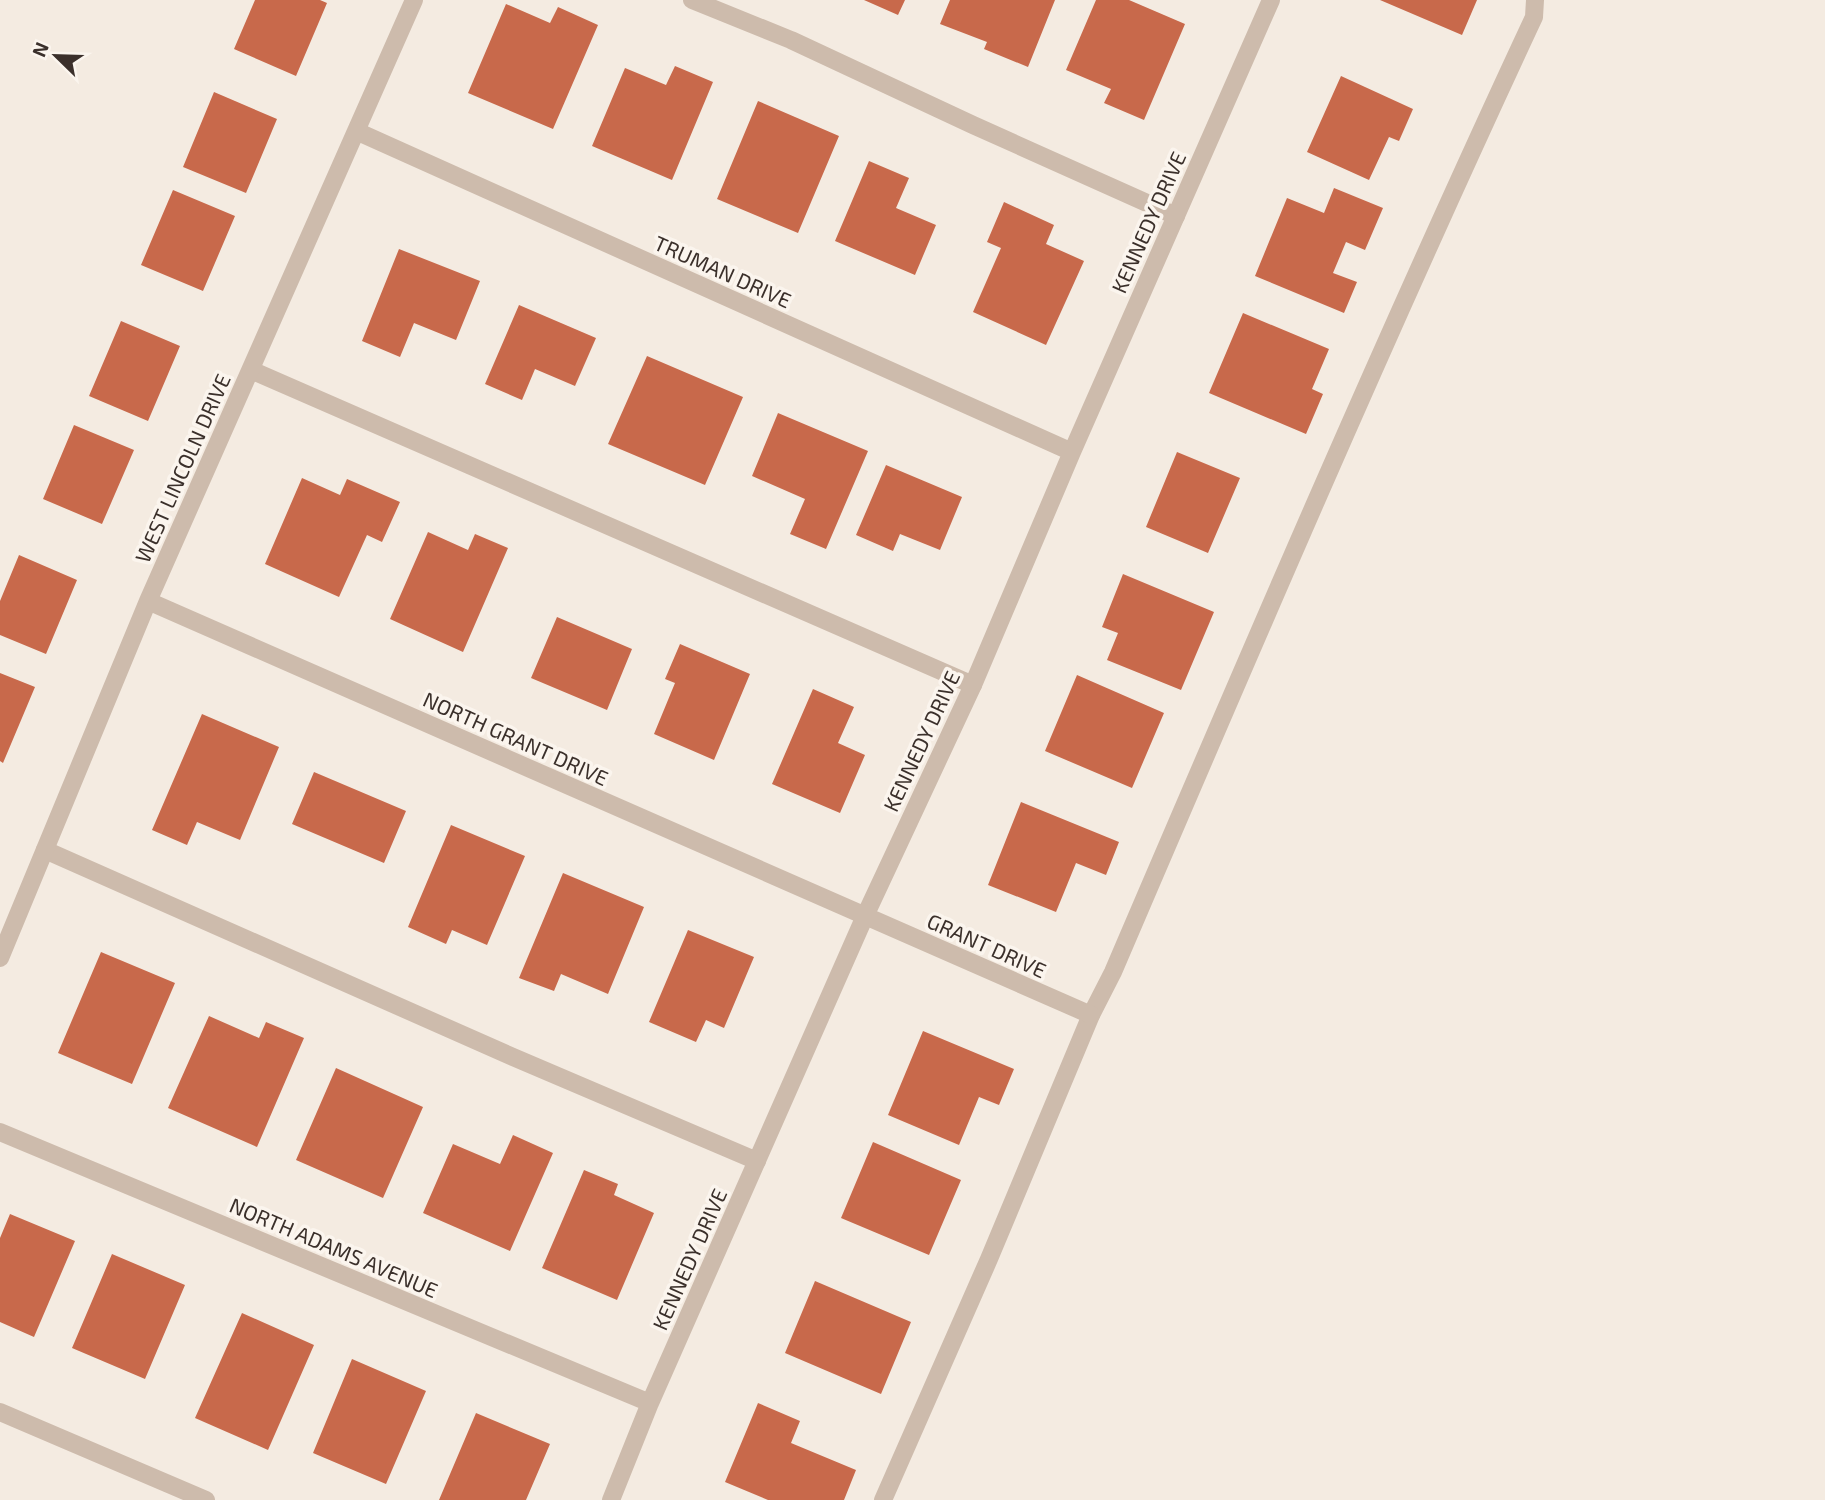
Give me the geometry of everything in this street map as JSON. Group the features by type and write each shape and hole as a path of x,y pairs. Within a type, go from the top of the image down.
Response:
{"street":[{"name":"WEST LINCOLN DRIVE","path":"0,958 148,601 414,0"},
{"path":"692,0 792,40 1176,216"},
{"name":"KENNEDY DRIVE","path":"611,1500 650,1403 865,916 973,685 1072,452 1271,0"},
{"path":"883,1500 1275,595 1451,197 1534,17 1535,0"},
{"name":"TRUMAN DRIVE","path":"356,131 1072,452"},
{"path":"251,370 973,685"},
{"name":"NORTH GRANT DRIVE","path":"148,601 865,916"},
{"path":"45,850 513,1057 757,1160"},
{"name":"GRANT DRIVE","path":"865,916 1091,1015"},
{"name":"NORTH ADAMS AVENUE","path":"0,1132 650,1403"},
{"path":"0,1412 206,1500"}],"building":[{"path":"255,0 320,0 327,3 296,76 234,49"},
{"path":"864,0 905,0 898,15"},
{"path":"950,0 1055,0 1028,67 984,49 987,42 940,24"},
{"path":"1096,0 1129,0 1185,24 1144,120 1104,103 1111,89 1066,70"},
{"path":"1380,0 1477,0 1462,35"},
{"path":"506,4 550,23 558,7 598,25 553,129 468,93"},
{"path":"675,66 713,82 672,180 592,146 625,68 666,85"},
{"path":"1341,76 1413,109 1399,141 1389,137 1369,180 1307,152"},
{"path":"214,92 277,119 246,193 183,167"},
{"path":"758,101 839,136 798,233 717,199"},
{"path":"869,161 909,178 896,208 936,225 915,275 835,241"},
{"path":"1334,188 1383,208 1365,250 1346,242 1333,273 1357,282 1344,313 1255,276 1287,198 1324,213"},
{"path":"173,190 235,216 203,291 141,265"},
{"path":"1004,202 1054,225 1046,244 1084,261 1046,345 973,312 1001,248 987,242"},
{"path":"399,249 480,281 456,340 414,323 400,357 362,341"},
{"path":"519,305 596,338 575,386 535,369 522,400 485,384"},
{"path":"1243,313 1329,349 1312,389 1323,394 1306,434 1209,393"},
{"path":"121,321 180,346 148,421 89,396"},
{"path":"647,356 743,397 705,485 608,444"},
{"path":"778,413 868,451 826,549 790,534 805,499 752,476"},
{"path":"74,425 134,450 102,524 43,499"},
{"path":"1177,452 1240,478 1208,553 1146,527"},
{"path":"886,465 962,497 940,550 900,534 893,551 856,535"},
{"path":"302,478 340,495 347,479 400,502 382,542 367,535 339,597 265,564"},
{"path":"428,532 468,550 475,534 508,548 463,652 390,619"},
{"path":"19,555 77,580 46,654 0,635 0,601"},
{"path":"1123,574 1214,612 1181,690 1107,660 1118,633 1102,627"},
{"path":"557,617 632,649 607,710 531,678"},
{"path":"680,644 750,674 714,760 654,734 675,683 665,679"},
{"path":"0,673 35,687 3,763 0,761"},
{"path":"1077,675 1164,713 1132,788 1045,751"},
{"path":"813,689 854,707 838,743 865,755 840,813 772,784"},
{"path":"202,714 279,747 240,840 197,822 187,845 152,830"},
{"path":"314,772 406,811 384,863 292,824"},
{"path":"1021,802 1119,842 1106,875 1076,863 1056,912 988,885"},
{"path":"451,825 525,856 487,945 452,930 446,944 408,927"},
{"path":"563,873 644,907 608,994 561,974 554,991 519,978"},
{"path":"688,930 754,957 724,1028 706,1020 696,1042 649,1022"},
{"path":"101,952 175,983 132,1084 58,1053"},
{"path":"209,1016 259,1038 266,1022 304,1038 257,1147 168,1108"},
{"path":"923,1031 1014,1069 999,1105 979,1097 959,1145 888,1115"},
{"path":"336,1068 423,1107 383,1198 296,1160"},
{"path":"513,1135 553,1153 510,1251 423,1213 453,1144 500,1164"},
{"path":"873,1142 961,1180 929,1255 841,1218"},
{"path":"584,1170 618,1184 614,1195 654,1213 617,1300 542,1268"},
{"path":"10,1214 75,1241 34,1337 0,1322 0,1238"},
{"path":"112,1254 185,1285 145,1379 72,1348"},
{"path":"815,1281 911,1322 881,1394 785,1353"},
{"path":"242,1313 314,1345 268,1450 195,1418"},
{"path":"352,1359 426,1391 386,1484 313,1453"},
{"path":"758,1403 800,1421 791,1443 856,1470 844,1500 768,1500 725,1482"},
{"path":"476,1413 550,1444 526,1500 439,1500"}]}
